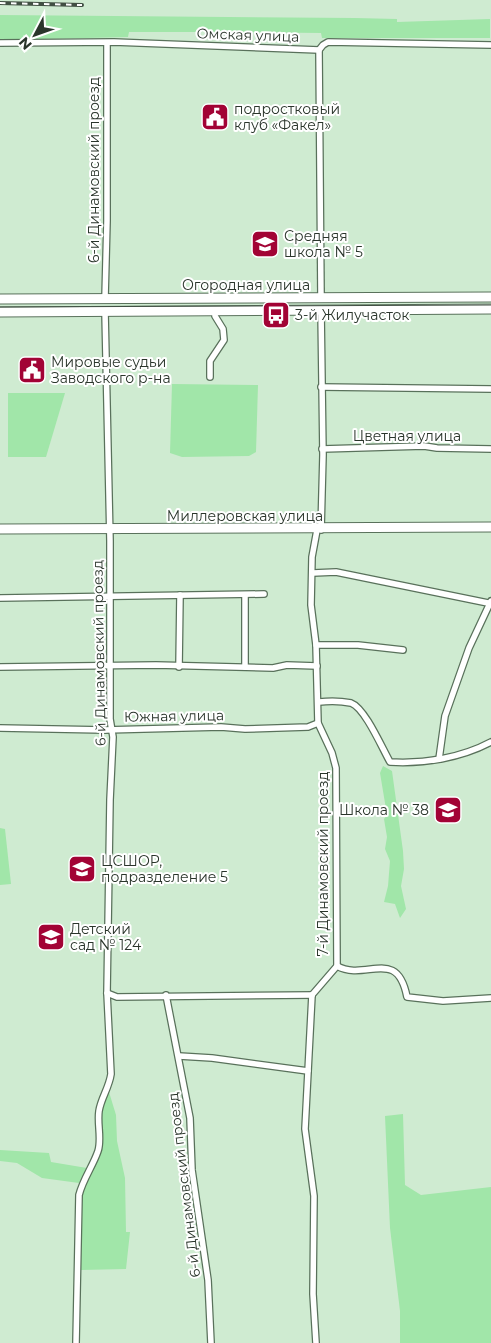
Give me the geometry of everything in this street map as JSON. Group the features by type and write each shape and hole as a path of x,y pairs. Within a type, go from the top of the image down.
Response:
{"street":[{"name":"Омская улица","path":"0,42 107,42 320,50 328,42 491,45"},
{"name":"6-й Динамовский проезд","path":"105,298 107,42"},
{"path":"320,50 321,298"},
{"name":"Огородная улица","path":"0,299 491,297"},
{"name":"Огородная улица","path":"0,312 491,309"},
{"name":"7-й Динамовский проезд","path":"312,995 337,966 336,768 332,753 318,723 319,702 312,606 312,557 319,530 322,449 321,310"},
{"name":"6-й Динамовский проезд","path":"76,1343 79,1194 83,1181 99,1148 98,1114 101,1098 110,1083 111,1074 106,993 112,729 110,719 110,529 105,312"},
{"path":"210,377 210,362 224,340 223,329 215,316 215,312"},
{"path":"321,387 491,389"},
{"name":"Цветная улица","path":"322,449 424,446 491,449"},
{"name":"Миллеровская улица","path":"0,529 319,530 491,527"},
{"path":"313,573 336,572 490,602 445,716 439,759"},
{"path":"0,598 264,594"},
{"path":"179,667 180,595"},
{"path":"245,595 245,667"},
{"path":"316,645 358,645 403,650"},
{"path":"0,667 274,668 287,665 317,666"},
{"path":"319,702 350,703 357,707 364,713 390,762 439,759 467,754 491,742"},
{"name":"Южная улица","path":"0,728 112,729 221,727 273,729 308,727 318,723"},
{"path":"337,966 350,970 391,970 400,974 407,997 443,1001 491,998"},
{"path":"106,993 117,997 312,995 305,1129 314,1196 313,1294 316,1343"},
{"name":"6-й Динамовский проезд","path":"166,995 190,1118 192,1170 208,1280 212,1343"},
{"path":"179,1056 212,1058 308,1071"}],"green space":[{"path":"0,15 355,18 397,19 397,22 490,19 490,38 322,38 321,33 229,32 229,35 205,35 204,32 129,32 128,37 0,40"},
{"path":"172,384 258,385 256,452 249,456 182,457 170,453"},
{"path":"8,393 65,393 46,457 8,457"},
{"path":"383,766 392,771 403,851 404,869 401,886 406,909 400,918 395,904 384,902 388,886 390,861 385,849 387,837 384,819 387,815 380,773"},
{"path":"0,828 5,829 11,884 0,885"},
{"path":"109,1092 116,1115 117,1141 125,1178 126,1232 130,1232 126,1269 81,1270 82,1194 96,1162 104,1098"},
{"path":"403,1114 405,1185 421,1195 491,1187 491,1343 400,1343 400,1311 390,1228 385,1116"},
{"path":"0,1150 49,1153 51,1162 87,1168 79,1183 42,1178 17,1163 0,1161"}],"tram line":[{"path":"0,307 491,305"}],"railway":[{"path":"0,3 82,5"}],"place":[{"name":"подростковый клуб «Факел»","path":"215,117"},
{"name":"Средняя школа № 5","path":"265,244"},
{"name":"3-й Жилучасток","path":"276,315"},
{"name":"Мировые судьи Заводского р-на","path":"32,370"},
{"name":"Школа № 38","path":"448,810"},
{"name":"ЦСШОР, подразделение 5","path":"82,869"},
{"name":"Детский сад № 124","path":"51,937"}]}
